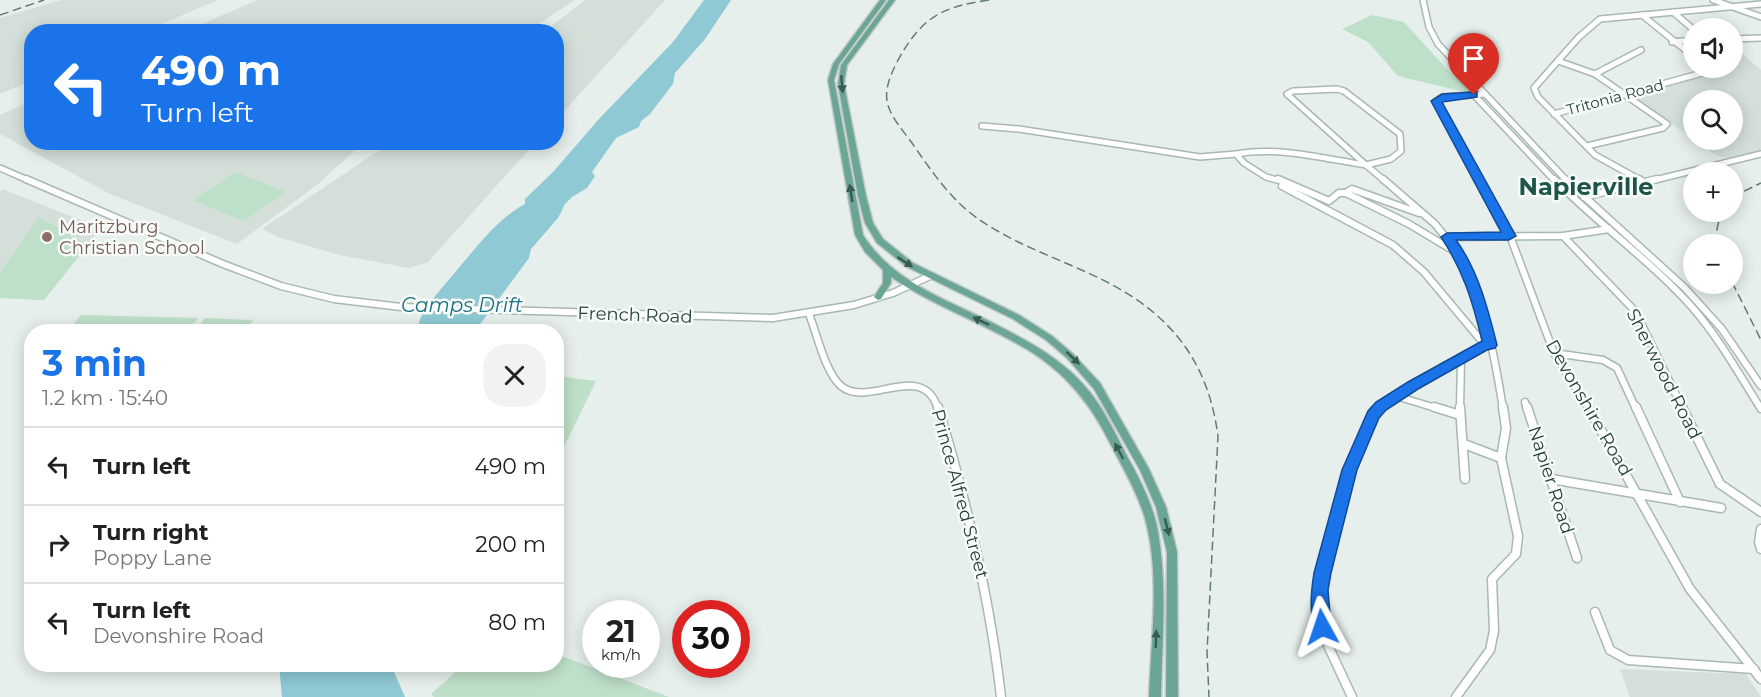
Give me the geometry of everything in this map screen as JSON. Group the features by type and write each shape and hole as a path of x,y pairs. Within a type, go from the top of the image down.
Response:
{"main road":[{"path":"883,0 839,59 833,69 831,81 856,227 866,247 887,269 911,286 1014,337 1048,358 1073,380 1097,410 1143,495 1154,536 1157,601 1155,697"},
{"path":"892,0 844,65 841,84 862,196 873,231 897,257 930,276 1016,317 1049,338 1084,370 1097,386 1153,486 1168,530 1173,570 1172,697"},
{"path":"878,297 887,281 887,269"}],"street":[{"path":"1423,0 1429,27 1457,63 1556,171 1685,288 1722,329 1761,386"},
{"path":"1713,0 1761,17"},
{"path":"1642,182 1602,160 1534,93 1534,88 1597,20 1761,4"},
{"path":"1672,12 1683,21"},
{"path":"1642,15 1683,50"},
{"path":"1743,39 1761,38"},
{"path":"1672,42 1683,41"},
{"path":"1595,74 1641,50"},
{"path":"1558,61 1595,74 1665,122 1666,126 1587,146"},
{"name":"Tritonia Road","path":"1554,114 1686,78"},
{"path":"982,126 1019,129 1200,157 1252,151 1366,165 1398,155 1402,145 1396,130 1350,94 1339,89 1288,93 1312,118 1366,165 1425,216 1447,237 1460,254 1483,316 1487,345 1506,428 1501,458 1516,523 1518,548 1516,554 1492,579 1493,636 1491,650 1456,697"},
{"name":"Devonshire Road","path":"1485,94 1442,97 1436,101 1509,236 1554,353 1604,432 1694,594 1761,680"},
{"path":"1474,95 1556,182 1674,287 1707,324 1761,409"},
{"path":"1236,154 1244,163 1266,177 1393,245 1424,272 1487,345"},
{"path":"1584,197 1761,154"},
{"name":"French Road","path":"0,168 223,264 281,286 334,298 401,307 752,318 809,314 878,297 911,286 930,276"},
{"path":"1266,177 1272,177 1327,201 1339,193 1346,193 1409,224 1460,254"},
{"path":"1346,193 1355,190 1425,216"},
{"path":"1447,237 1563,236 1609,229"},
{"name":"Sherwood Road","path":"1563,236 1635,310 1720,484 1761,512"},
{"name":"Prince Alfred Street","path":"809,314 833,375 843,389 859,393 914,385 928,392 937,404 989,610 997,654 1001,697"},
{"path":"1352,697 1324,639 1319,590 1350,470 1373,415 1396,396 1487,345"},
{"path":"1554,353 1603,360 1617,368 1680,502"},
{"path":"1461,358 1460,415 1465,479"},
{"path":"1396,396 1460,415"},
{"name":"Napier Road","path":"1525,402 1577,558"},
{"path":"1464,444 1501,458"},
{"path":"1551,479 1721,508"},
{"path":"1761,529 1759,542 1761,549"},
{"path":"1596,612 1610,650 1628,660 1754,669"}],"shaded area":[{"path":"61,0 218,0 161,24 24,24 24,84 0,94 0,18"},
{"path":"257,0 575,0 539,24 202,24"},
{"path":"585,0 665,0 564,111 564,24 554,24"},
{"path":"1743,54 1761,70 1761,151 1730,158 1717,156 1708,150 1743,150 1743,90 1683,90 1683,131 1636,99 1635,94 1697,78 1743,78"},
{"path":"24,104 24,147 0,134 0,115"},
{"path":"29,150 355,150 318,184 237,244 110,194"},
{"path":"380,150 529,150 428,262 409,268 339,255 278,237 262,229"},
{"name":"Maritzburg Christian School","path":"2,189 101,228 44,300 0,298 0,192"},
{"path":"1620,669 1746,674 1761,697 1630,697"}],"green space":[{"path":"1372,15 1404,22 1455,78 1461,77 1474,90 1464,92 1398,76 1368,42 1342,29"},
{"path":"236,172 286,192 243,221 193,200"},
{"path":"39,217 88,245 44,300 0,298 0,273"},
{"path":"81,315 198,318 193,324 74,324"},
{"path":"205,318 253,320 250,324 200,324"},
{"path":"564,377 596,381 564,447"},
{"path":"564,657 582,664 582,678 620,678 669,697 434,697 431,694 455,672 564,672"}],"water":[{"name":"Camps Drift","path":"704,0 731,0 705,39 675,73 673,84 650,114 641,121 639,127 616,138 592,172 595,176 587,188 565,204 558,218 531,249 529,258 480,324 418,324 430,303 480,243 505,218 525,204 525,199 553,172 599,119 673,42"},
{"path":"280,672 394,672 405,697 282,697"}],"railway":[{"path":"0,15 44,0"},
{"path":"989,0 957,6 934,17 924,25 906,47 891,75 887,96 888,105 891,114 949,193 967,210 1024,245 1098,278 1145,306 1177,336 1194,361 1212,404 1218,436 1207,652 1209,697"},
{"path":"1743,192 1761,183"},
{"path":"1718,234 1719,222"},
{"path":"1738,294 1761,340"}],"place":[{"name":"Maritzburg Christian School","path":"47,237"}],"district":[{"name":"Napierville","path":"1586,186"}],"route":[{"path":"1322,627 1319,590 1322,573 1350,470 1373,415 1381,406 1413,385 1485,345 1490,345 1483,316 1467,270 1460,254 1447,237 1509,236 1436,101 1442,97 1474,95"}]}
